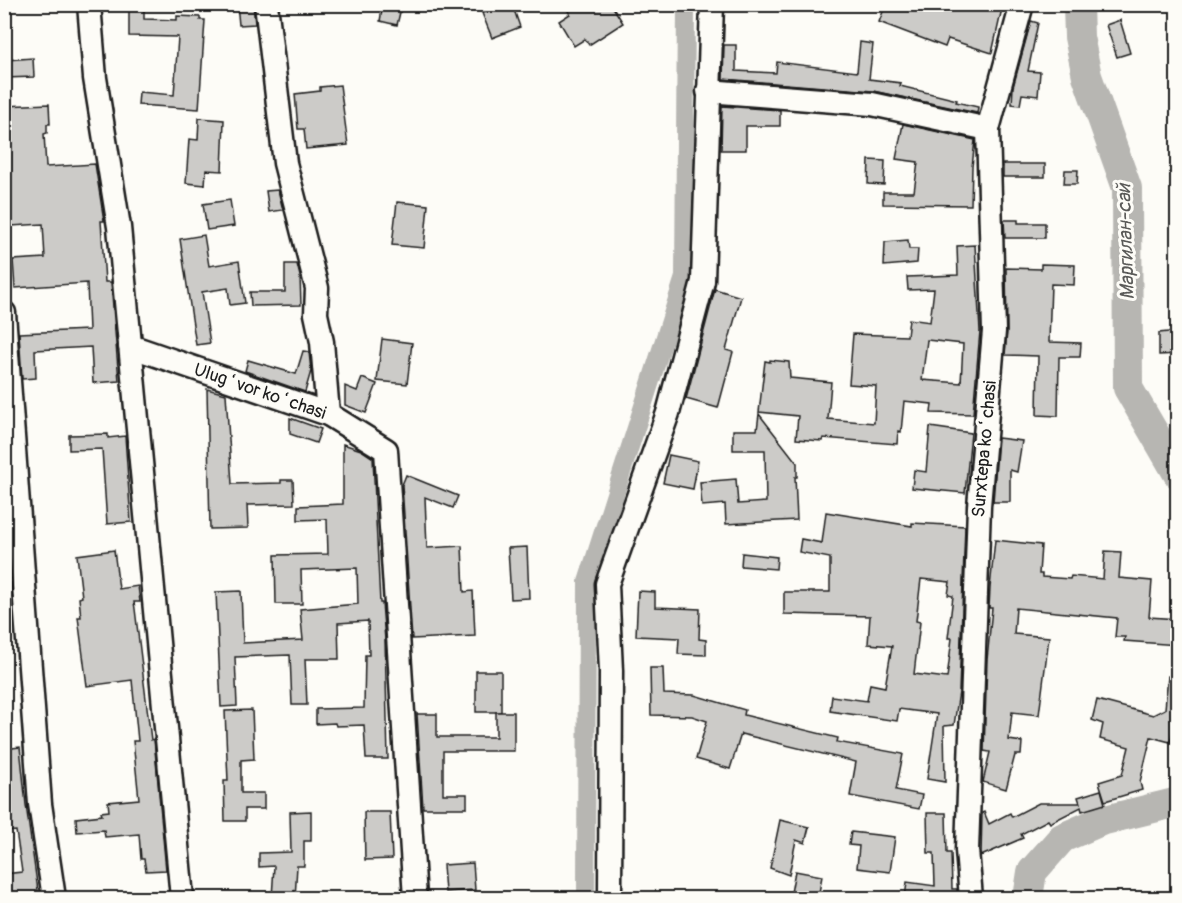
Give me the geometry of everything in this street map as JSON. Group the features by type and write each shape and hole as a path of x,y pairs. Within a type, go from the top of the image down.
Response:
{"street":[{"path":"89,4 95,78 119,227 182,898"},
{"path":"266,4 285,163 317,288 316,314 322,342 328,414"},
{"path":"610,898 611,671 607,584 668,413 703,280 712,4"},
{"name":"Surxtepa koʻchasi","path":"971,898 967,850 979,506 994,331 988,129 1022,4"},
{"path":"708,91 872,104 988,129"},
{"path":"4,313 40,804 54,898"},
{"name":"Ulugʻvor koʻchasi","path":"130,346 328,414 386,450 415,898"}],"building":[{"path":"129,4 144,4 144,19 177,20 177,16 200,17 200,20 205,20 199,109 138,105 139,92 174,95 178,37 129,36"},
{"path":"237,4 253,4 255,24 239,25"},
{"path":"383,4 402,4 397,25 380,21"},
{"path":"504,4 512,4 520,27 492,38 482,13"},
{"path":"564,4 611,4 623,23 589,45 585,39 574,46 559,21 570,14"},
{"path":"886,4 1003,4 992,53 948,39 945,47 879,22"},
{"path":"1120,20 1130,53 1117,57 1106,25"},
{"path":"1031,21 1038,23 1028,71 1040,72 1038,96 1022,94 1020,105 1012,104 1013,87"},
{"path":"860,42 873,44 869,79 901,83 900,86 957,100 956,102 978,107 977,113 873,91 723,79 724,45 736,45 736,71 776,73 777,62 857,72"},
{"path":"33,58 34,77 4,78 6,60"},
{"path":"340,85 348,145 306,149 304,129 298,129 295,94 320,91 320,87"},
{"path":"49,104 50,124 47,124 47,133 44,134 46,167 95,164 104,221 101,221 105,282 111,282 119,381 93,383 91,347 35,350 36,378 22,379 19,333 89,330 87,283 15,288 13,260 45,258 43,224 11,226 4,106"},
{"path":"722,106 780,110 780,126 746,126 746,150 721,150"},
{"path":"199,118 224,120 222,171 206,170 205,185 186,183 189,139 198,140"},
{"path":"903,124 975,140 971,205 883,204 883,192 914,192 918,162 896,159"},
{"path":"869,160 885,161 884,185 868,184"},
{"path":"1003,164 1045,164 1045,177 1003,177"},
{"path":"1065,170 1078,170 1077,184 1064,184"},
{"path":"278,190 283,210 269,212 266,191"},
{"path":"230,200 234,226 207,230 203,204"},
{"path":"397,202 428,205 424,248 392,245"},
{"path":"1004,220 1018,220 1018,223 1045,223 1045,238 1005,238"},
{"path":"204,235 209,266 239,261 245,303 230,305 228,288 202,292 210,343 196,345 180,239"},
{"path":"908,240 909,249 918,249 917,263 884,266 885,242"},
{"path":"975,245 980,331 973,414 931,413 932,404 904,401 901,432 898,431 897,444 823,438 822,441 796,439 798,416 759,412 765,361 770,362 770,360 789,362 790,378 831,382 828,419 874,423 876,386 849,384 853,334 907,336 909,319 930,322 934,289 908,290 907,277 958,275 957,246","holes":["927,340 963,344 961,383 922,380"]},
{"path":"285,264 297,264 300,276 301,305 251,306 250,292 285,292"},
{"path":"1041,264 1075,265 1074,285 1051,284 1049,342 1081,343 1080,357 1059,357 1058,416 1037,415 1038,356 1005,355 1006,268 1041,269"},
{"path":"715,289 741,297 726,350 733,352 718,408 686,399"},
{"path":"1178,331 1178,354 1159,355 1159,333"},
{"path":"382,339 412,343 407,384 377,381"},
{"path":"303,351 309,352 311,371 305,392 245,371 248,360 296,374"},
{"path":"362,378 377,384 366,413 345,405 345,386 357,391"},
{"path":"207,389 226,394 232,484 281,483 281,480 293,480 294,504 247,505 248,528 210,529"},
{"path":"759,414 797,463 797,477 795,477 797,520 726,524 725,504 702,506 700,482 736,479 738,504 766,502 765,450 733,450 733,430 757,430"},
{"path":"290,418 321,429 316,443 290,434"},
{"path":"930,427 971,433 965,493 912,488 914,470 926,472"},
{"path":"108,434 108,438 125,436 131,522 107,524 102,449 69,450 69,435"},
{"path":"998,438 1022,441 1017,472 1010,470 1010,502 993,502"},
{"path":"343,444 361,450 373,458 380,603 382,603 385,640 388,759 366,759 364,725 316,724 316,709 364,708 365,655 369,655 368,621 338,623 339,659 305,659 307,705 292,705 290,655 235,657 237,706 221,707 216,592 241,591 243,643 303,640 300,609 358,604 357,568 301,570 302,604 276,604 275,555 328,554 327,519 298,520 298,506 343,504"},
{"path":"669,455 698,461 693,489 663,483"},
{"path":"406,475 458,496 453,508 425,497 427,548 462,546 464,592 473,591 475,636 412,639 402,485"},
{"path":"826,512 912,526 912,523 965,526 959,692 954,725 944,726 945,782 927,779 937,714 899,709 897,721 830,711 832,696 867,701 870,684 885,687 892,646 868,644 870,616 784,614 784,592 830,592 830,558 799,552 801,539 822,543","holes":["921,579 950,582 948,595 953,596 948,638 952,638 947,678 914,674 920,622 916,621"]},
{"path":"995,540 1041,545 1039,574 1042,574 1042,577 1070,579 1071,576 1103,579 1105,551 1121,552 1119,578 1152,581 1149,617 1178,619 1178,645 1124,641 1125,637 1115,637 1117,618 1016,608 1014,634 1049,637 1039,715 1012,712 1009,740 1022,742 1021,755 1015,755 1006,789 983,782 990,752 984,751 987,660 992,608 989,608 990,588"},
{"path":"527,547 529,598 511,599 508,548"},
{"path":"114,550 119,589 138,586 140,602 134,602 151,740 154,739 166,870 146,871 144,859 141,859 139,834 105,837 104,830 77,832 76,818 102,815 101,812 109,811 108,802 139,799 133,741 138,741 132,680 87,686 78,617 81,617 79,598 82,597 77,555"},
{"path":"742,553 777,557 776,569 741,566"},
{"path":"638,591 655,592 655,607 700,609 699,639 706,640 706,655 678,654 679,638 636,636"},
{"path":"650,668 663,668 664,694 694,695 745,710 744,715 838,738 837,742 903,754 896,790 922,795 919,809 850,796 856,762 741,734 730,769 696,759 707,721 692,716 651,715"},
{"path":"476,671 501,671 501,712 476,712"},
{"path":"1168,676 1178,676 1178,713 1170,742 1151,737 1140,782 1142,790 1105,801 1099,782 1122,775 1129,747 1100,739 1103,724 1092,720 1097,700 1153,715 1165,709"},
{"path":"252,710 254,759 241,760 241,793 264,793 264,809 245,809 245,821 225,821 224,781 228,781 225,711"},
{"path":"496,712 514,712 514,751 443,751 443,794 467,794 467,808 423,808 417,714 437,714 437,737 496,737"},
{"path":"20,747 39,898 4,898 4,874 22,872 16,831 4,832 4,808 6,808 4,749"},
{"path":"1101,790 1105,804 1082,811 1081,807 1050,823 1048,820 1021,834 1023,838 981,856 982,813 984,812 989,824 1010,813 1012,817 1039,803 1080,803 1078,797"},
{"path":"311,811 311,841 304,841 304,866 297,866 295,898 272,898 274,866 259,867 259,853 291,852 290,812"},
{"path":"364,812 390,812 392,859 365,860"},
{"path":"927,813 946,813 947,853 951,853 952,889 957,889 957,898 905,898 907,882 935,886 934,853 928,853"},
{"path":"780,820 809,827 805,843 796,840 789,875 770,868"},
{"path":"851,832 895,837 890,872 857,868 859,846 849,845"},
{"path":"473,863 475,890 445,892 443,865"},
{"path":"795,871 822,876 818,898 790,898"}],"waterway":[{"path":"586,898 587,582 684,277 686,4"},
{"name":"Маргилан-сай","path":"1078,4 1079,37 1087,76 1127,188 1128,388 1178,474"},
{"name":"Маргилан-сай","path":"1028,898 1032,872 1062,838 1101,821 1178,802"}]}
